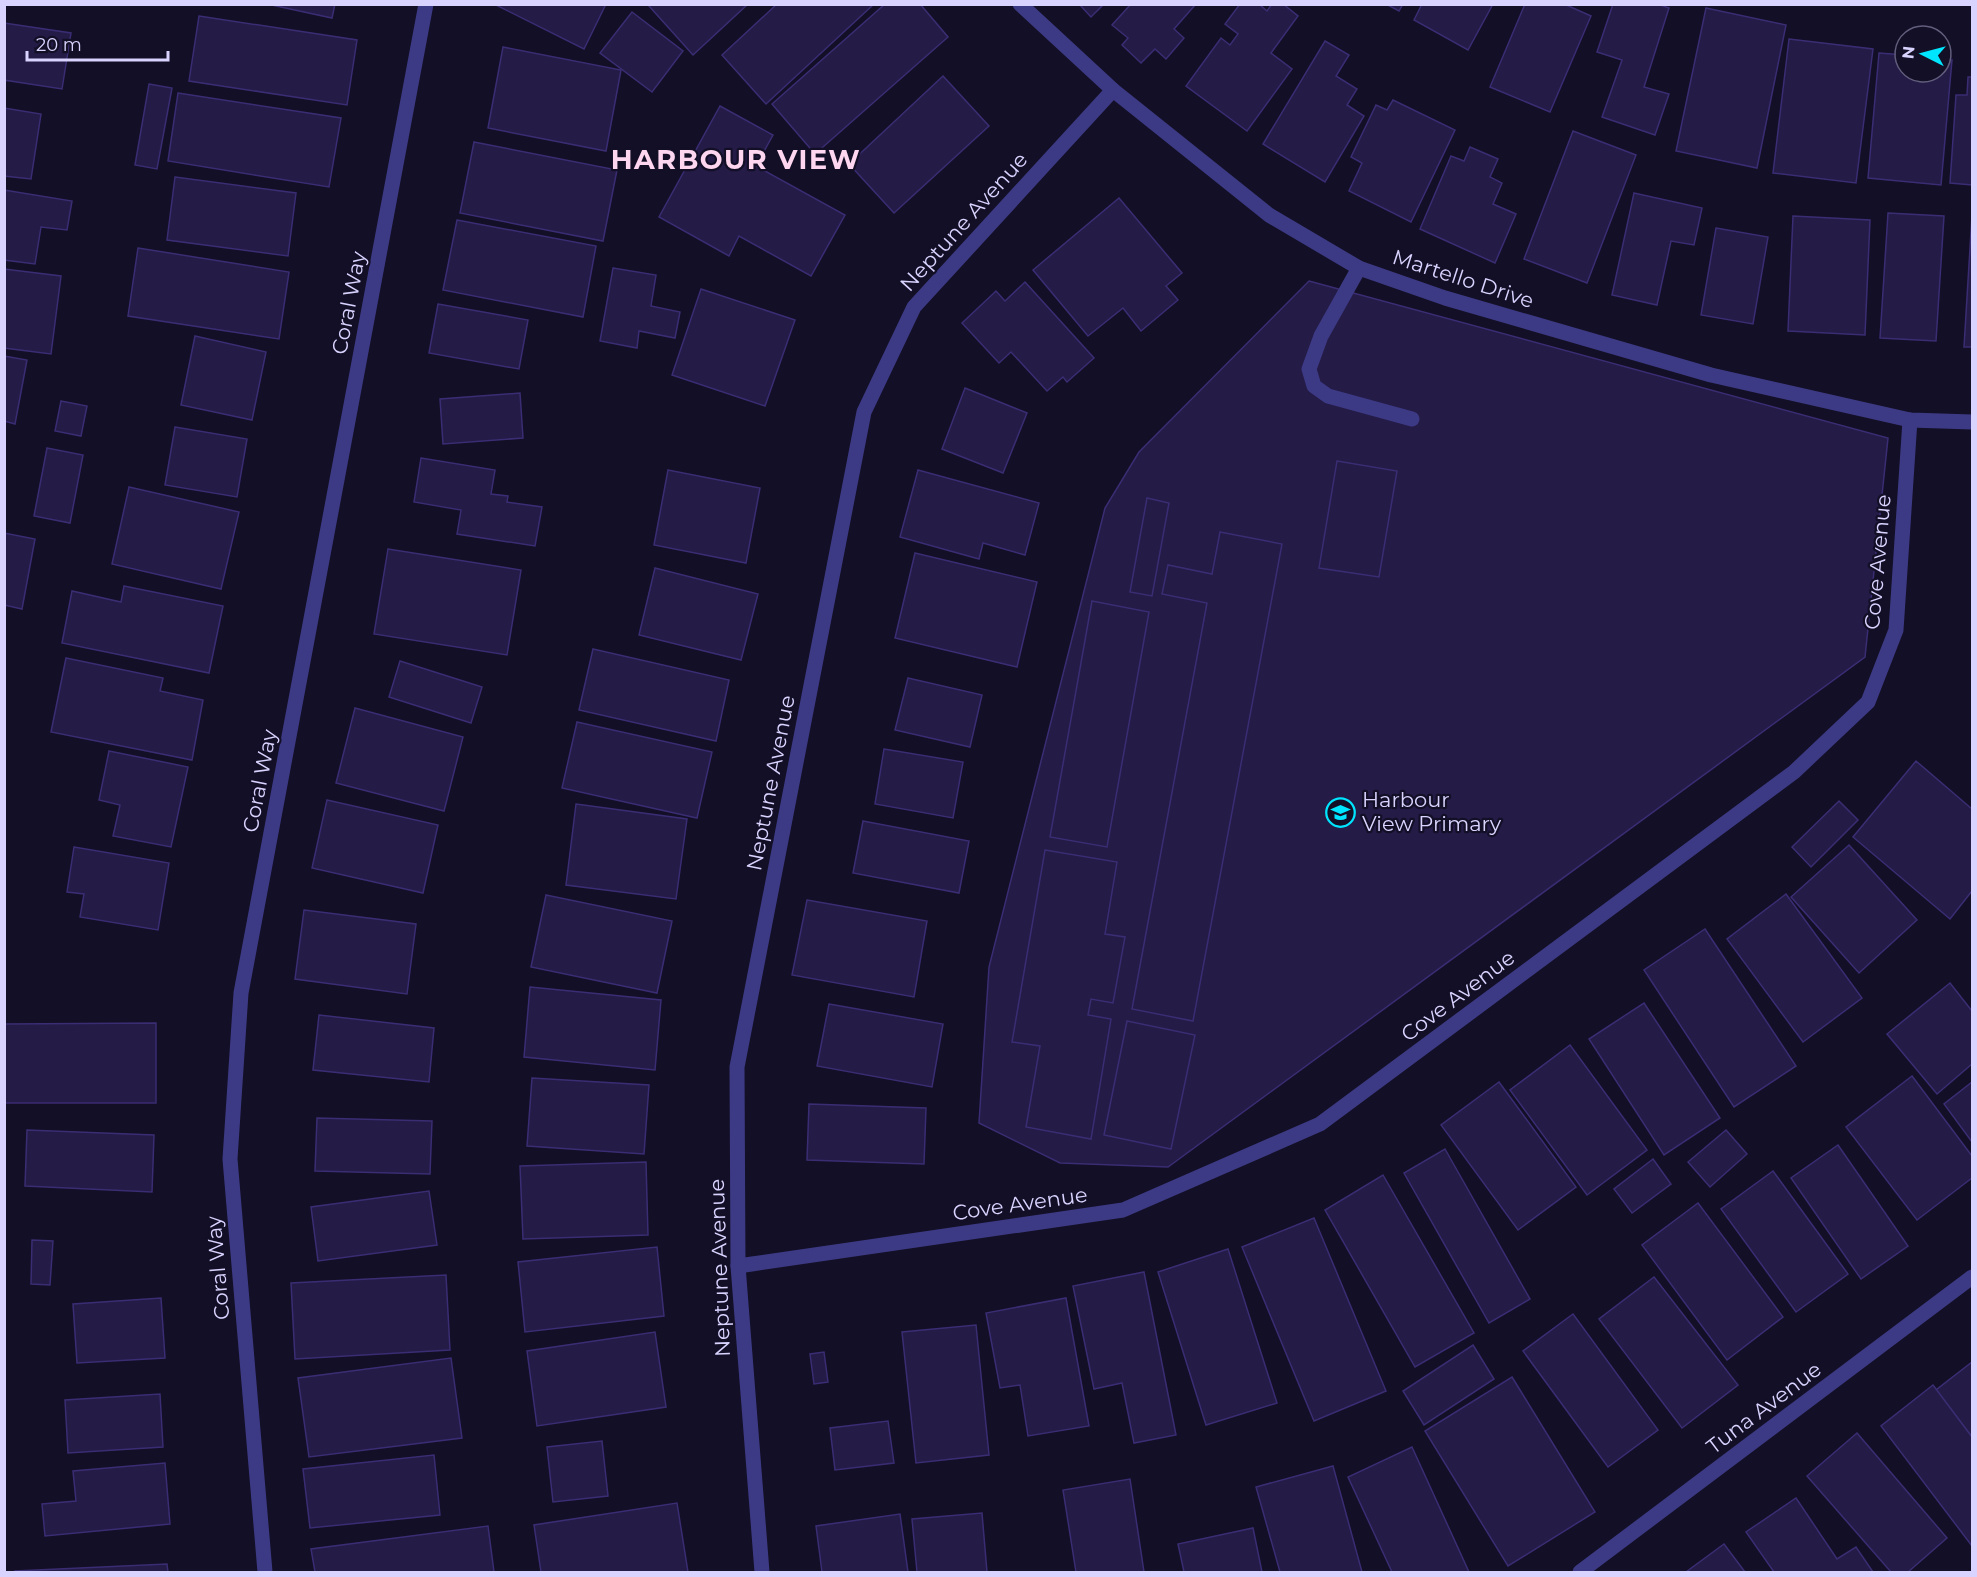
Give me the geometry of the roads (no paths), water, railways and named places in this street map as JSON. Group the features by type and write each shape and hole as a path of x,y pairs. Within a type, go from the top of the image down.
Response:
{"street":[{"name":"Coral Way","path":"265,1572 230,1159 242,993 426,4"},
{"name":"Martello Drive","path":"1020,4 1113,90 1269,215 1359,268 1445,298 1711,375 1911,420 1972,422"},
{"name":"Neptune Avenue","path":"762,1572 738,1266 737,1067 864,412 914,307 1113,90"},
{"path":"1359,268 1321,336 1309,369 1314,386 1328,396 1413,419"},
{"name":"Cove Avenue","path":"738,1266 1123,1210 1320,1125 1794,772 1868,702 1896,630 1911,420"},
{"name":"Tuna Avenue","path":"1580,1572 1972,1277"}],"place":[{"name":"Harbour View Primary","path":"1341,812"}],"district":[{"name":"HARBOUR VIEW","path":"736,160"}]}
